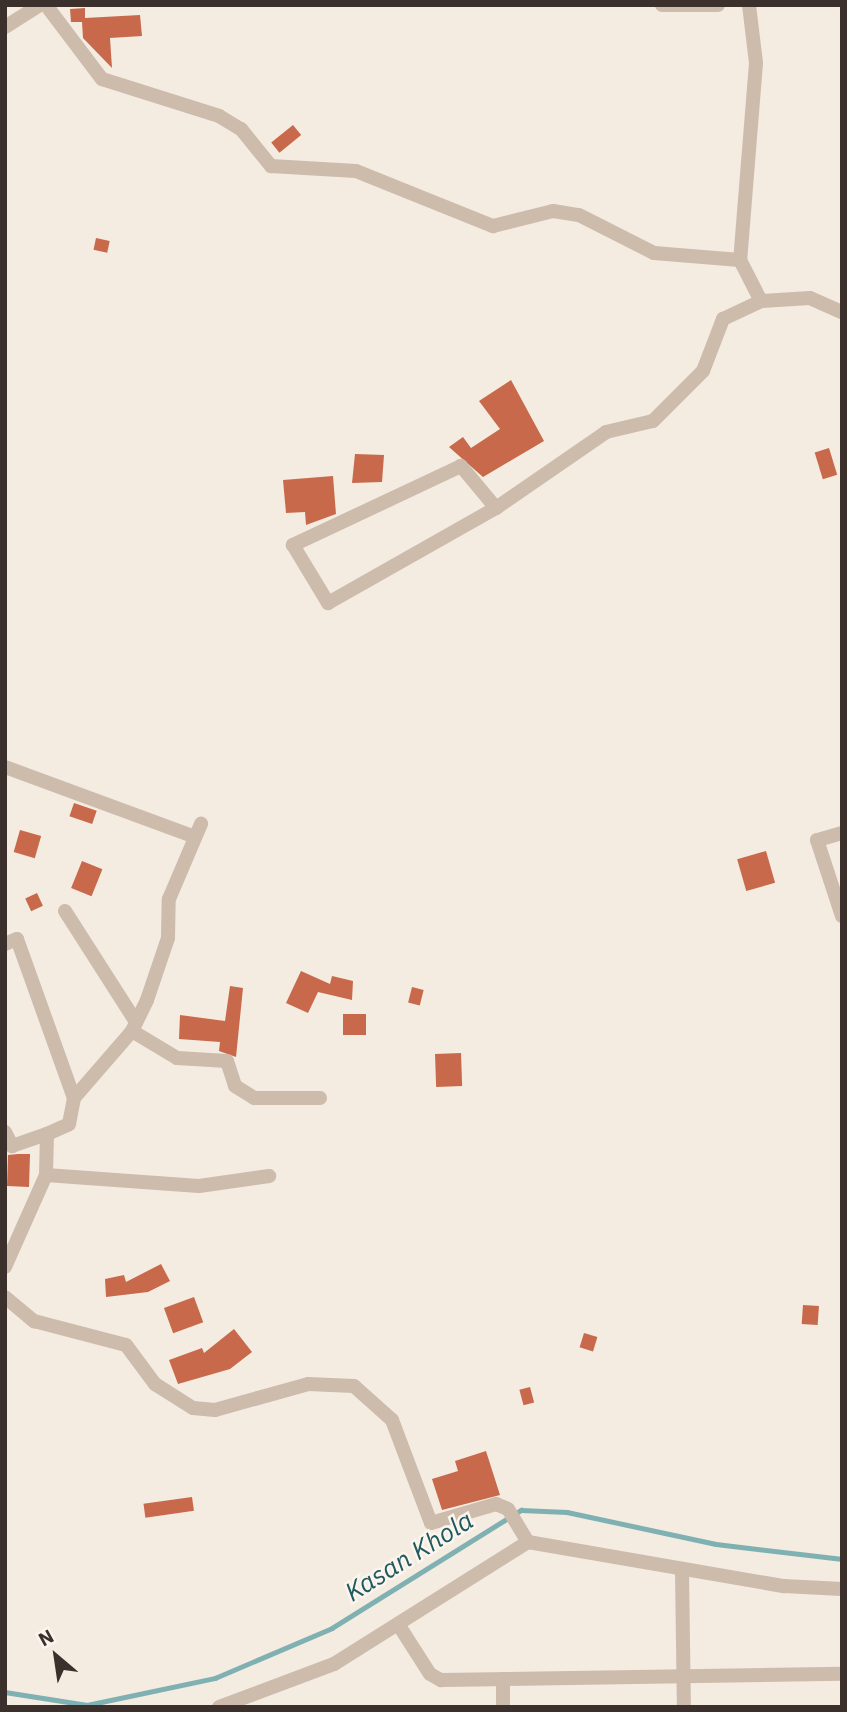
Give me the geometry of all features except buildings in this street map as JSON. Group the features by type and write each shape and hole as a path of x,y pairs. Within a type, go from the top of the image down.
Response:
{"street":[{"path":"5,27 43,5 102,79 219,117 241,129 271,166 356,171 493,226 553,211 579,215 654,253 740,260"},
{"path":"663,5 718,5"},
{"path":"749,5 756,63 740,260 761,301"},
{"path":"496,508 461,466 293,545 328,603 496,508 606,432 653,421 703,372 723,319 761,301 810,298 842,312"},
{"path":"5,767 198,830 169,899 168,939 134,1027 74,1098 69,1124 12,1146 5,1132"},
{"path":"842,833 817,840 842,916"},
{"path":"65,911 134,1027 177,1058 227,1061 235,1086 254,1098 320,1098"},
{"path":"5,944 17,939 74,1098"},
{"path":"5,1267 47,1175 47,1134"},
{"path":"47,1175 199,1186 269,1176"},
{"path":"5,1297 34,1321 126,1345 155,1384 193,1408 215,1409 308,1384 354,1386 392,1420 431,1523 496,1504 508,1508 515,1526 528,1542 682,1571 842,1589"},
{"path":"219,1707 238,1704 334,1664 528,1542"},
{"path":"682,1571 684,1707"},
{"path":"398,1624 435,1679 684,1679 842,1674"},
{"path":"503,1679 503,1707"}],"waterway":[{"name":"Kasan Khola","path":"5,1692 87,1705 215,1678 332,1628 521,1510 567,1512 716,1544 842,1559"}]}
